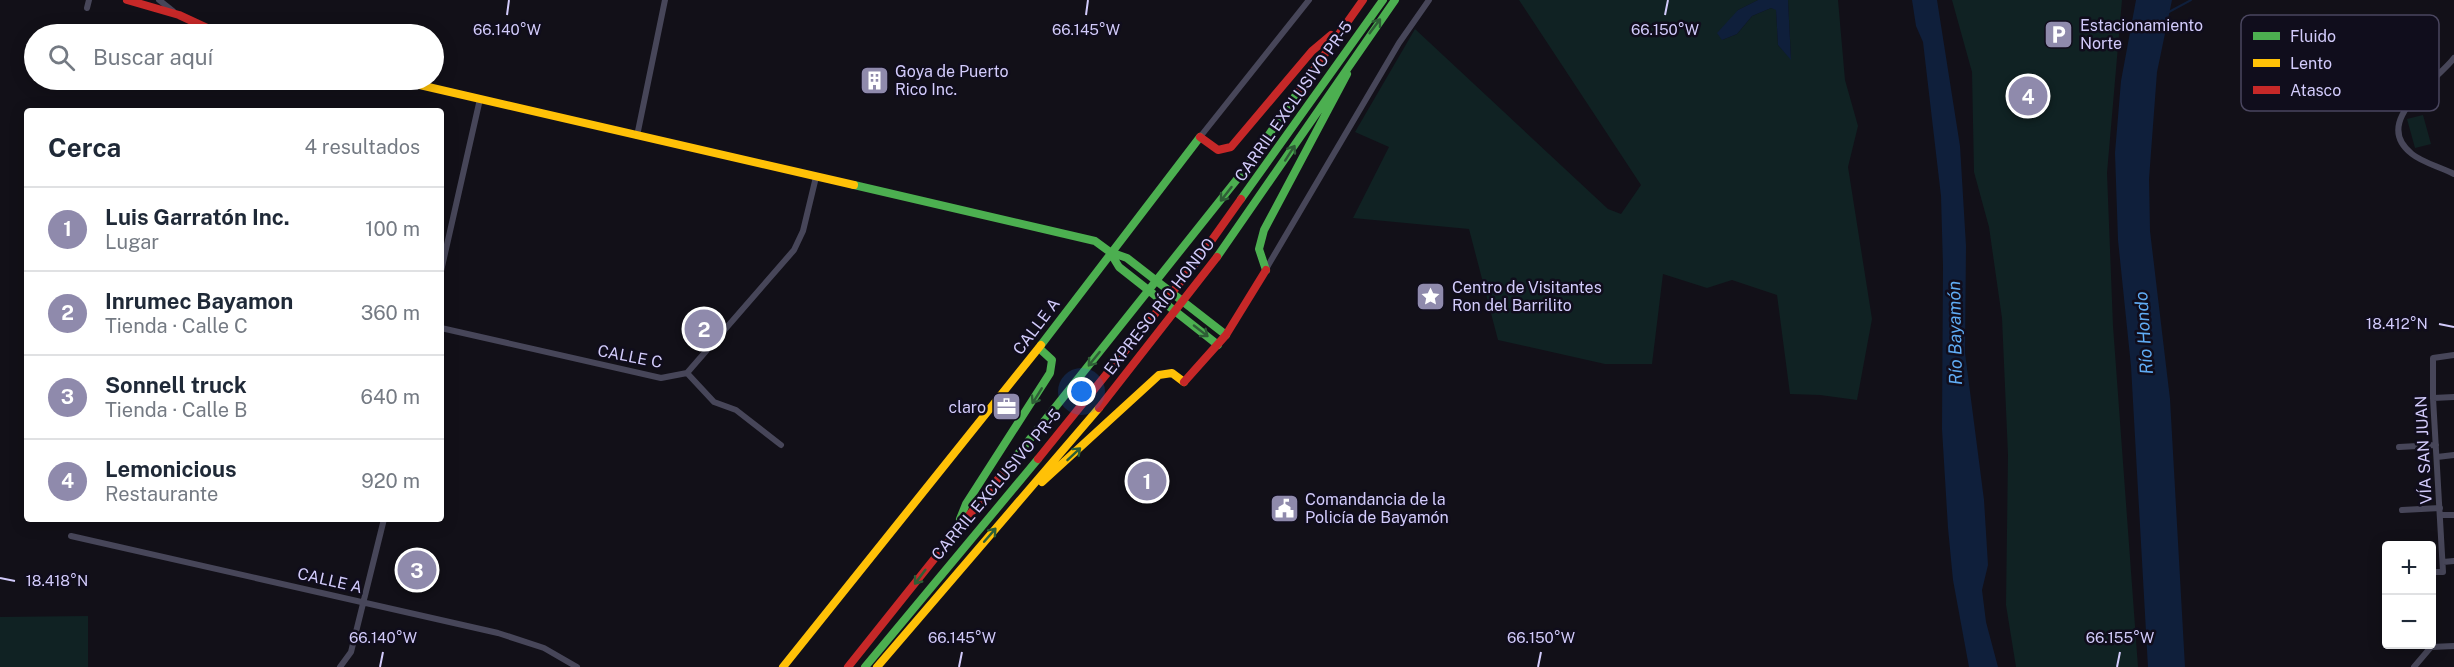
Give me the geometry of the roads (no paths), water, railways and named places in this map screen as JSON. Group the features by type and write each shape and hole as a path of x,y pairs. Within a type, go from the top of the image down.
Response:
{"main road":[{"path":"127,0 178,15 198,24"},
{"name":"EXPRESO RÍO HONDO","path":"848,667 1246,168 1363,0"},
{"name":"CARRIL EXCLUSIVO PR-5","path":"865,667 1147,327 1192,268 1383,0"},
{"name":"EXPRESO RÍO HONDO","path":"877,667 1158,335 1272,181 1355,52 1395,0"},
{"path":"1200,137 1218,150 1231,147 1312,51 1343,26"},
{"path":"1029,490 1044,481 1159,375 1172,373 1184,382 1226,335 1266,270 1259,249 1264,230 1336,99 1355,52"},
{"path":"441,90 1095,241 1110,252 1127,258 1226,335"},
{"name":"CALLE A","path":"783,667 1038,348 1200,137"},
{"path":"1110,252 1119,267 1218,345"},
{"path":"956,530 966,504 1050,373 1052,360 1038,348"}],"street":[{"path":"87,8 89,0"},
{"path":"159,0 178,15"},
{"path":"637,136 665,0"},
{"name":"CALLE A","path":"1200,137 1309,0"},
{"path":"1266,270 1399,43 1429,0"},
{"path":"2439,74 2453,60"},
{"path":"444,259 480,99"},
{"path":"2404,111 2399,133 2403,145 2413,155 2454,174"},
{"path":"781,445 736,410 714,402 687,373 794,250 803,231 816,177"},
{"name":"CALLE C","path":"444,329 662,378 687,373"},
{"name":"VÍA SAN JUAN","path":"2443,562 2433,398 2433,358 2454,355"},
{"path":"2433,398 2454,397"},
{"path":"2398,447 2436,445"},
{"path":"2437,457 2454,455"},
{"path":"2403,510 2454,515"},
{"path":"340,667 351,652 383,522"},
{"name":"CALLE A","path":"71,536 498,633 544,648 577,667"},
{"path":"2436,572 2443,572 2443,562 2454,561"},
{"path":"2414,667 2431,647 2454,646"}],"water":[{"path":"1758,0 1788,0 1791,60 1778,45 1776,10 1771,8 1752,16 1737,34 1722,40 1717,33 1738,10"},
{"name":"Río Bayamón","path":"1912,0 1937,0 1960,146 1966,246 1965,353 1984,500 1988,565 1982,590 1986,622 1998,667 1969,667 1953,580 1942,429 1941,196 1923,42 1916,26"},
{"name":"Río Hondo","path":"2136,0 2172,0 2157,72 2149,179 2150,231 2170,399 2185,667 2148,667 2131,366 2118,240 2115,153 2121,81"}],"waterway":[{"path":"2167,13 2191,0"}],"place":[{"name":"Estacionamiento Norte","path":"2059,34"},
{"name":"Goya de Puerto Rico Inc.","path":"874,80"},
{"name":"Lemonicious","path":"2028,96"},
{"name":"Centro de Visitantes Ron del Barrilito","path":"1431,296"},
{"name":"Inrumec Bayamon","path":"704,329"},
{"name":"claro","path":"1007,407"},
{"name":"Luis Garratón Inc.","path":"1147,481"},
{"name":"Comandancia de la Policía de Bayamón","path":"1284,508"},
{"name":"Sonnell truck","path":"417,570"}]}
